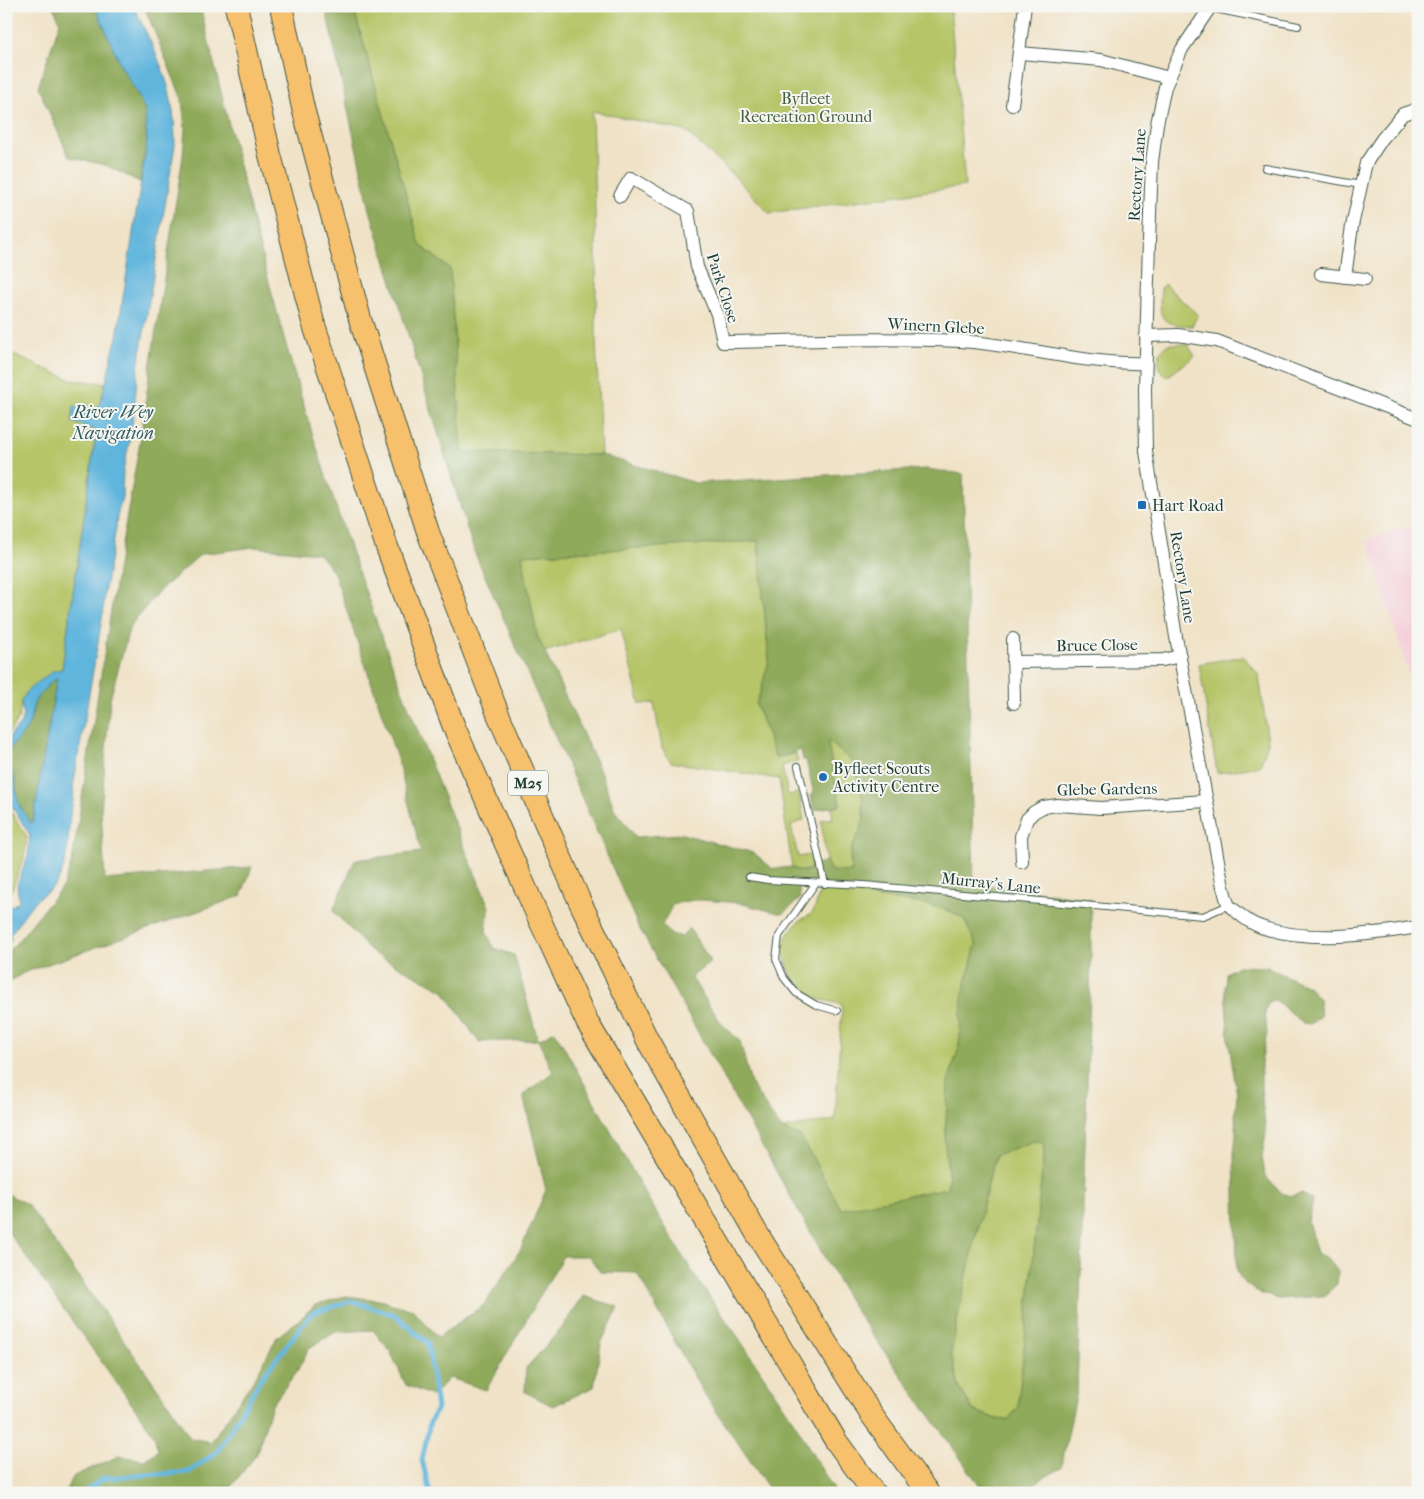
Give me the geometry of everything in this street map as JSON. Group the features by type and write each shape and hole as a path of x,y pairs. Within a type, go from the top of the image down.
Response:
{"highway":[{"name":"M25","path":"236,6 270,155 313,322 387,547 454,727 587,1022 836,1441 874,1493"},
{"name":"M25","path":"281,6 304,108 360,319 428,532 498,714 572,884 648,1041 756,1232 871,1414 928,1493"}],"street":[{"path":"1012,105 1025,6"},
{"name":"Rectory Lane","path":"1210,7 1182,50 1169,78 1165,87 1157,124 1152,162 1145,363 1146,451 1206,800 1223,887 1229,905"},
{"path":"1020,53 1101,60 1169,78"},
{"path":"1346,277 1352,226 1366,163 1382,139 1403,114 1418,109"},
{"name":"Park Close","path":"620,196 634,173 688,211 697,267 717,314 724,342"},
{"path":"1320,274 1365,280"},
{"path":"1146,336 1178,336 1216,341 1418,419"},
{"name":"Winern Glebe","path":"724,342 961,341 1025,348 1094,360 1129,364 1145,363"},
{"path":"1013,639 1014,703"},
{"name":"Bruce Close","path":"1014,662 1154,660 1180,656"},
{"name":"Glebe Gardens","path":"1022,862 1021,836 1027,819 1043,807 1058,804 1101,808 1206,800"},
{"path":"1229,905 1248,921 1260,927 1306,936 1345,935 1418,928"}],"lane":[{"path":"1210,7 1298,26"},
{"path":"1265,168 1361,184"},
{"path":"798,766 826,884"},
{"name":"Murray's Lane","path":"749,877 815,884 864,885 1203,916 1229,905"},
{"path":"815,884 779,936 776,959 784,978 796,993 816,1005 837,1011"}],"shaded area":[{"path":"1418,523 1418,703 1367,540"}],"green space":[{"path":"53,6 95,6 121,66 145,110 147,142 140,182 105,165 69,157 38,87 60,22"},
{"path":"144,6 200,6 282,332 333,498 396,675 489,907 486,931 494,948 514,955 538,1040 479,1042 443,990 373,953 333,911 355,860 421,852 397,758 334,573 318,553 254,547 201,554 158,592 130,626 110,699 101,811 105,880 252,867 241,896 23,973 6,985 6,953 63,886 72,862 117,572 141,436 183,156 185,129 182,99"},
{"path":"325,6 353,6 420,245 450,269 462,452 601,455 696,483 926,469 963,474 974,883 1091,899 1091,960 1077,1391 1061,1468 1030,1486 1024,1493 985,1493 852,1306 638,926 474,551 370,210","holes":["758,541 769,661 756,704 776,759 801,750 803,760 806,760 814,794 811,795 814,810 840,805 827,740 854,763 862,794 864,818 860,832 852,846 850,859 852,872 831,871 826,861 814,865 807,871 798,871 792,867 773,869 754,853 682,834 636,837 615,811 601,773 537,635 522,555","799,888 820,890 843,888 872,897 926,904 952,912 964,919 976,944 962,998 959,1047 948,1082 945,1145 949,1180 947,1188 841,1209 801,1137 781,1129 751,1084 740,1041 721,1023 691,977 711,962 689,928 682,937 669,933 662,925 673,904 694,900 739,903 782,914 800,899","1034,1141 1043,1142 1044,1153 1018,1407 1008,1420 996,1419 973,1410 959,1387 951,1353 960,1305 996,1155"]},
{"name":"Byfleet Recreation Ground","path":"353,6 950,6 965,186 769,213 736,178 686,131 592,111 596,243 596,338 601,455 462,452 450,269 420,245"},
{"path":"1164,284 1198,315 1192,326 1173,324 1163,318 1160,298 1161,287"},
{"path":"1168,344 1187,344 1195,356 1167,377 1159,370 1159,356"},
{"path":"6,352 72,380 105,383 103,396 96,412 74,406 72,422 93,429 96,434 62,669 53,671 21,701 19,717 6,738 6,475 9,469 6,461"},
{"path":"758,541 769,661 756,704 776,758 796,753 798,762 782,766 788,795 799,793 804,820 791,825 798,857 810,855 812,867 804,871 792,867 779,779 671,762 662,748 654,703 640,704 621,629 544,652 537,635 521,555"},
{"path":"1243,656 1259,675 1268,742 1260,766 1217,773 1199,664"},
{"path":"57,678 33,821 31,823 19,805 14,778 6,758 9,749 23,734 32,716 34,704 38,696"},
{"path":"827,739 854,763 862,794 864,818 860,832 852,846 850,859 852,872 831,871 826,861 821,820 833,818 831,807 840,805"},
{"path":"6,793 9,808 27,837 24,858 6,899"},
{"path":"843,888 872,897 926,904 952,912 964,919 976,944 961,1013 959,1048 948,1082 945,1145 949,1180 947,1188 841,1210 801,1137 781,1129 835,1120 842,1004 816,999 798,987 792,977 782,950 786,937 799,921 811,914 815,908 820,890"},
{"path":"1238,966 1267,967 1308,986 1319,999 1321,1015 1311,1024 1302,1023 1277,1001 1269,1001 1265,1012 1267,1033 1261,1063 1261,1090 1266,1133 1262,1156 1265,1176 1281,1193 1292,1196 1302,1193 1313,1201 1308,1221 1317,1253 1329,1260 1338,1271 1337,1284 1324,1296 1278,1299 1257,1292 1242,1281 1237,1271 1234,1154 1237,1095 1229,1043 1225,988 1226,973"},
{"path":"555,1031 646,1195 698,1281 738,1337 798,1428 836,1493 772,1493 701,1389 637,1273 600,1272 589,1256 563,1256 486,1390 450,1378 432,1396 406,1385 390,1351 373,1330 336,1332 309,1348 297,1371 272,1405 256,1455 226,1493 64,1493 74,1476 119,1456 144,1460 158,1451 154,1435 6,1229 6,1193 28,1205 170,1406 190,1438 211,1442 258,1373 277,1337 315,1305 345,1296 379,1300 413,1310 438,1337 485,1304 521,1249 546,1190 523,1095 553,1072 538,1040"},
{"path":"1034,1141 1043,1142 1044,1153 1018,1407 1008,1420 996,1419 973,1410 959,1387 951,1353 960,1305 996,1155"},
{"path":"583,1296 619,1307 601,1343 594,1387 553,1406 525,1392 526,1368 562,1328"}],"water":[{"name":"River Wey Navigation","path":"95,6 134,6 160,63 168,87 174,116 175,145 139,362 131,435 123,471 122,497 117,517 104,594 103,613 73,787 65,861 63,870 54,886 37,899 29,909 10,935 11,940 6,946 6,907 12,906 19,901 17,885 28,856 30,835 12,806 6,776 6,758 6,741 21,723 23,715 21,701 28,690 53,671 62,669 96,434 93,429 72,422 74,406 96,412 103,394 117,337 147,142 145,110 121,66","holes":["57,678 33,821 31,823 19,805 14,778 6,758 9,749 29,725 38,696"]}],"waterway":[{"path":"83,1493 104,1478 189,1472 218,1451 262,1377 312,1313 352,1301 395,1315 428,1343 437,1408 430,1422 422,1460 430,1493"}],"place":[{"name":"Hart Road","path":"1142,505"},
{"name":"Byfleet Scouts Activity Centre","path":"823,777"}]}
